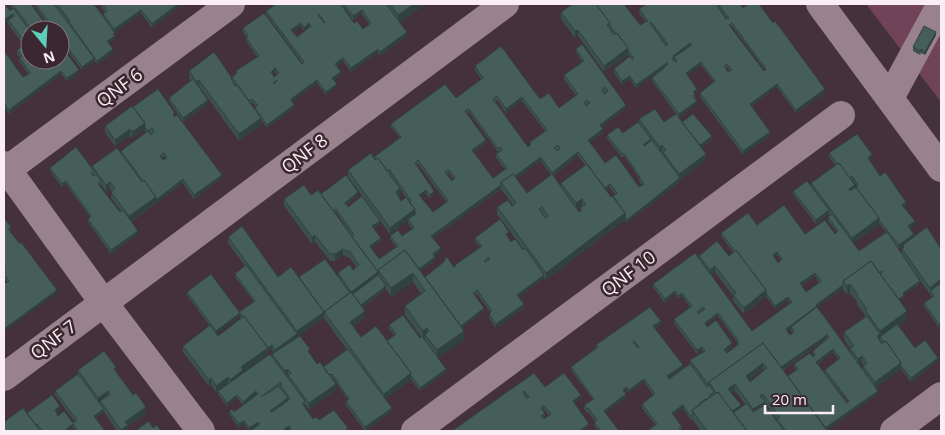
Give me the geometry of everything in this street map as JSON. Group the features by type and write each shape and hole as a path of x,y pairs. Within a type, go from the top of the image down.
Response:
{"street":[{"name":"QNF 6","path":"5,169 231,4"},
{"name":"QNF 8","path":"103,302 505,4"},
{"path":"820,4 941,168"},
{"path":"890,98 941,4"},
{"name":"QNF 10","path":"415,431 842,116"},
{"path":"5,169 201,431"},
{"name":"QNF 7","path":"4,376 103,302"},
{"path":"894,431 941,396"}],"shaded area":[{"path":"866,4 941,4 941,102"}],"building":[{"path":"5,4 10,11 13,8 22,20 20,20 20,36 8,20 14,16 13,14 4,20"},
{"path":"12,4 31,4 43,20 24,20"},
{"path":"35,4 54,4 66,20 47,20"},
{"path":"57,4 94,4 115,33 113,34 115,36 107,41 113,49 97,61"},
{"path":"102,4 178,4 152,24 141,10 114,29 103,14 107,11"},
{"path":"276,4 344,4 386,4 407,32 380,52 378,49 351,68 343,58 335,64 341,72 332,78 337,84 326,92 317,80 291,99 294,105 267,125 255,108 258,105 252,99 249,101 232,77 237,73 237,70 259,56 246,38 248,36 243,28 264,13 302,64 304,62 266,11","holes":["344,4 353,16 362,10 371,23 363,29 357,21 354,23 342,6","301,23 304,28 309,23 311,26 297,37 291,30","275,68 279,73 274,77 271,72"]},
{"path":"390,4 414,4 398,15"},
{"path":"573,4 596,4 610,23 607,25 614,35 617,33 628,48 604,66 578,30 575,31 561,12"},
{"path":"596,4 624,4 640,25 648,21 639,9 647,4 716,4 726,19 729,18 718,4 740,4 743,8 748,4 759,4 773,23 775,21 825,89 796,110 777,84 750,104 770,132 743,151 700,93 715,81 701,62 686,73 697,89 693,92 695,94 693,96 697,101 679,114 652,78 667,63 636,85 630,76 622,81 614,69 630,56 632,59 634,58 610,26 610,23","holes":["650,23 668,44 666,46","732,23 766,69 764,71 729,25","690,43 692,45 674,57","727,64 732,70 728,72 724,66"]},
{"path":"70,26 94,58 82,67 70,51"},
{"path":"924,26 936,32 925,52 913,47"},
{"path":"582,44 626,105 600,125 603,129 588,140 605,163 616,155 639,187 644,184 640,177 624,153 622,154 607,135 618,127 623,133 638,122 651,139 643,145 652,140 680,178 627,220 625,213 613,196 617,193 610,184 605,188 578,152 552,173 541,157 515,176 513,174 501,182 501,185 431,236 441,248 433,254 435,257 419,269 405,250 378,270 378,272 352,237 354,235 336,209 333,211 321,194 346,175 358,192 345,203 348,207 362,196 380,221 372,226 381,238 370,246 379,259 398,246 390,236 398,230 402,236 414,228 408,219 416,214 415,209 389,169 387,171 378,158 374,157 401,137 391,124 445,84 456,98 483,78 475,66 501,46 540,99 549,93 559,108 578,94 564,75 584,61 576,49","holes":["605,87 608,91 604,94 602,90","497,96 506,109 522,97 547,130 530,142 531,144 528,147 493,99","587,100 590,103 586,106 584,103","469,109 498,149 500,147 502,150 496,154 507,168 493,178 472,150 486,140 465,111","558,145 560,148 557,151 554,148","418,160 448,201 433,212 419,195 426,190 430,195 434,191 415,163","449,170 455,178 452,181 445,172"]},
{"path":"4,51 23,77 30,73 28,70 70,70 70,58 79,70 67,78 61,71 9,110 4,103"},
{"path":"214,52 232,78 235,86 237,85 261,118 239,134 199,80 197,82 189,71"},
{"path":"193,79 208,100 183,118 169,98"},
{"path":"158,89 175,113 173,114 174,117 177,115 222,175 194,195 183,179 156,200 156,197 144,180 121,151 148,131 145,123 133,107","holes":["152,128 154,132 151,135 148,131","164,153 167,158 163,160 160,156"]},
{"path":"132,106 145,123 132,132 130,129 115,140 105,126"},
{"path":"655,109 664,122 676,114 706,154 679,174 663,152 666,150 662,145 660,147 639,119"},
{"path":"693,114 712,136 700,145 682,122"},
{"path":"857,134 872,154 868,158 880,176 885,172 906,202 902,205 915,221 908,226 914,234 899,245 856,187 858,185 852,176 850,178 829,153"},
{"path":"76,147 94,171 91,173 93,176 96,174 101,181 99,185 120,212 123,210 138,231 111,250 88,219 91,216 66,181 62,184 50,168"},
{"path":"117,148 142,182 144,180 156,197 129,216 111,192 115,189 110,182 106,185 92,166"},
{"path":"371,153 375,160 378,158 400,189 396,192 401,201 406,197 415,209 390,228 348,170"},
{"path":"839,163 855,185 849,189 850,191 856,187 879,218 852,238 811,183"},
{"path":"587,164 625,213 546,273 497,207 508,200 512,206 516,203 501,182 513,174 527,193 552,174 579,212 582,210 580,208 586,204 582,199 576,203 561,183","holes":["542,207 548,216 545,218 539,209"]},
{"path":"807,181 829,210 816,220 793,191"},
{"path":"304,185 311,195 318,190 378,272 351,292 338,273 347,266 350,265 353,270 359,265 350,252 343,249 335,254 330,254 315,235 312,237 284,199"},
{"path":"784,205 805,234 825,220 835,234 838,231 828,217 832,214 859,251 887,232 920,281 903,293 904,295 899,299 880,274 883,272 879,273 871,261 843,281 843,285 786,329 790,335 794,332 791,327 817,307 878,391 825,428 788,376 798,369 794,364 810,353 813,357 815,355 813,351 829,337 827,335 781,367 763,343 709,382 709,385 690,360 705,351 702,347 697,350 674,319 692,306 682,293 679,296 675,291 665,299 653,284 695,253 752,331 792,302 788,297 775,306 766,290 721,233 748,213 757,225","holes":["777,252 782,259 778,263 773,255","815,273 821,281 806,292 800,283","703,307 705,309 698,314 697,312","718,313 739,344 727,353 724,350 732,343 716,320 707,327 705,323","833,349 840,358 825,370 849,401 847,403 816,362"]},
{"path":"4,218 11,227 8,229 19,243 21,242 57,290 4,329 4,284 9,281 4,274 6,272 4,270"},
{"path":"500,219 509,232 506,234 511,242 515,239 523,250 525,248 544,275 517,295 524,304 496,324 489,314 492,311 477,290 473,293 484,308 461,326 425,277 445,261 444,259 447,257 454,267 482,246 475,238"},
{"path":"242,226 278,277 291,267 324,312 297,331 228,237"},
{"path":"927,227 941,249 941,279 930,288 902,249 903,245"},
{"path":"717,241 729,256 736,250 766,290 744,308 733,295 736,293 715,266 710,270 699,256"},
{"path":"405,250 464,331 437,350 425,335 429,331 427,328 423,331 405,306 425,291 413,273 391,288 378,270"},
{"path":"325,259 350,293 324,312 299,277"},
{"path":"871,261 907,311 880,331 850,284 847,286 843,281"},
{"path":"246,265 297,334 275,350 272,345 268,348 239,312 255,301 235,274"},
{"path":"211,274 240,313 216,331 187,292"},
{"path":"378,275 386,286 361,305 353,294"},
{"path":"941,283 941,323 939,324 924,303 934,296 930,291"},
{"path":"351,292 365,311 350,322 361,337 376,326 411,373 384,394 324,312"},
{"path":"650,307 661,321 653,326 683,365 667,376 669,379 690,364 707,387 709,385 714,392 692,410 691,417 683,405 672,413 682,427 679,428 681,431 647,431 657,424 642,404 655,394 644,379 629,390 627,387 623,390 626,394 604,411 619,431 601,431 594,422 597,420 584,405 594,399 571,367 598,347 596,345"},
{"path":"403,315 420,338 422,336 446,369 420,388 387,341 396,334 389,325"},
{"path":"244,316 268,348 241,367 243,370 230,380 228,377 216,386 211,378 209,380 183,346 210,325 218,336"},
{"path":"867,316 880,334 877,336 882,344 886,341 901,363 875,382 863,366 867,363 862,356 858,359 850,348 854,346 844,332"},
{"path":"897,324 915,348 925,340 938,358 911,378 901,366 901,363 886,341 884,342 880,337"},
{"path":"300,336 310,349 308,351 317,364 320,362 336,384 309,403 288,375 291,373 288,369 285,371 272,354"},
{"path":"763,343 828,431 786,431 777,419 780,417 763,394 760,396 765,402 753,409 735,384 728,389 741,405 732,411 709,382","holes":["763,363 767,368 750,382 746,376"]},
{"path":"348,349 392,408 365,427 346,401 349,399 332,374 329,375 323,367"},
{"path":"104,351 116,367 114,369 133,395 136,393 146,407 125,422 128,425 121,430 100,401 110,394 108,391 98,398 78,370"},
{"path":"270,354 305,401 302,403 313,419 316,417 319,420 334,410 348,428 344,431 292,431 289,426 284,429 285,431 250,431 260,424 258,422 249,428 244,421 239,424 229,411 232,409 234,412 258,394 256,391 243,402 237,395 227,403 218,391","holes":["281,382 282,384 280,385 290,399 272,412 270,411 288,398 279,386 261,397"]},
{"path":"534,373 545,387 564,373 581,395 573,401 589,424 579,431 452,431","holes":["523,392 529,397 527,399","543,405 551,414 544,419 541,416 545,413 541,408"]},
{"path":"78,374 104,409 94,416 105,431 78,431 73,424 64,431 43,431 27,413 52,395 60,406 55,410 58,416 64,411 73,423 77,420 55,391"},
{"path":"718,392 747,431 707,431 692,410"},
{"path":"747,403 753,412 765,405 784,431 747,431 733,413"},
{"path":"23,408 40,431 4,431 4,422"},
{"path":"149,421 153,428 157,425 161,431 135,431"}]}
